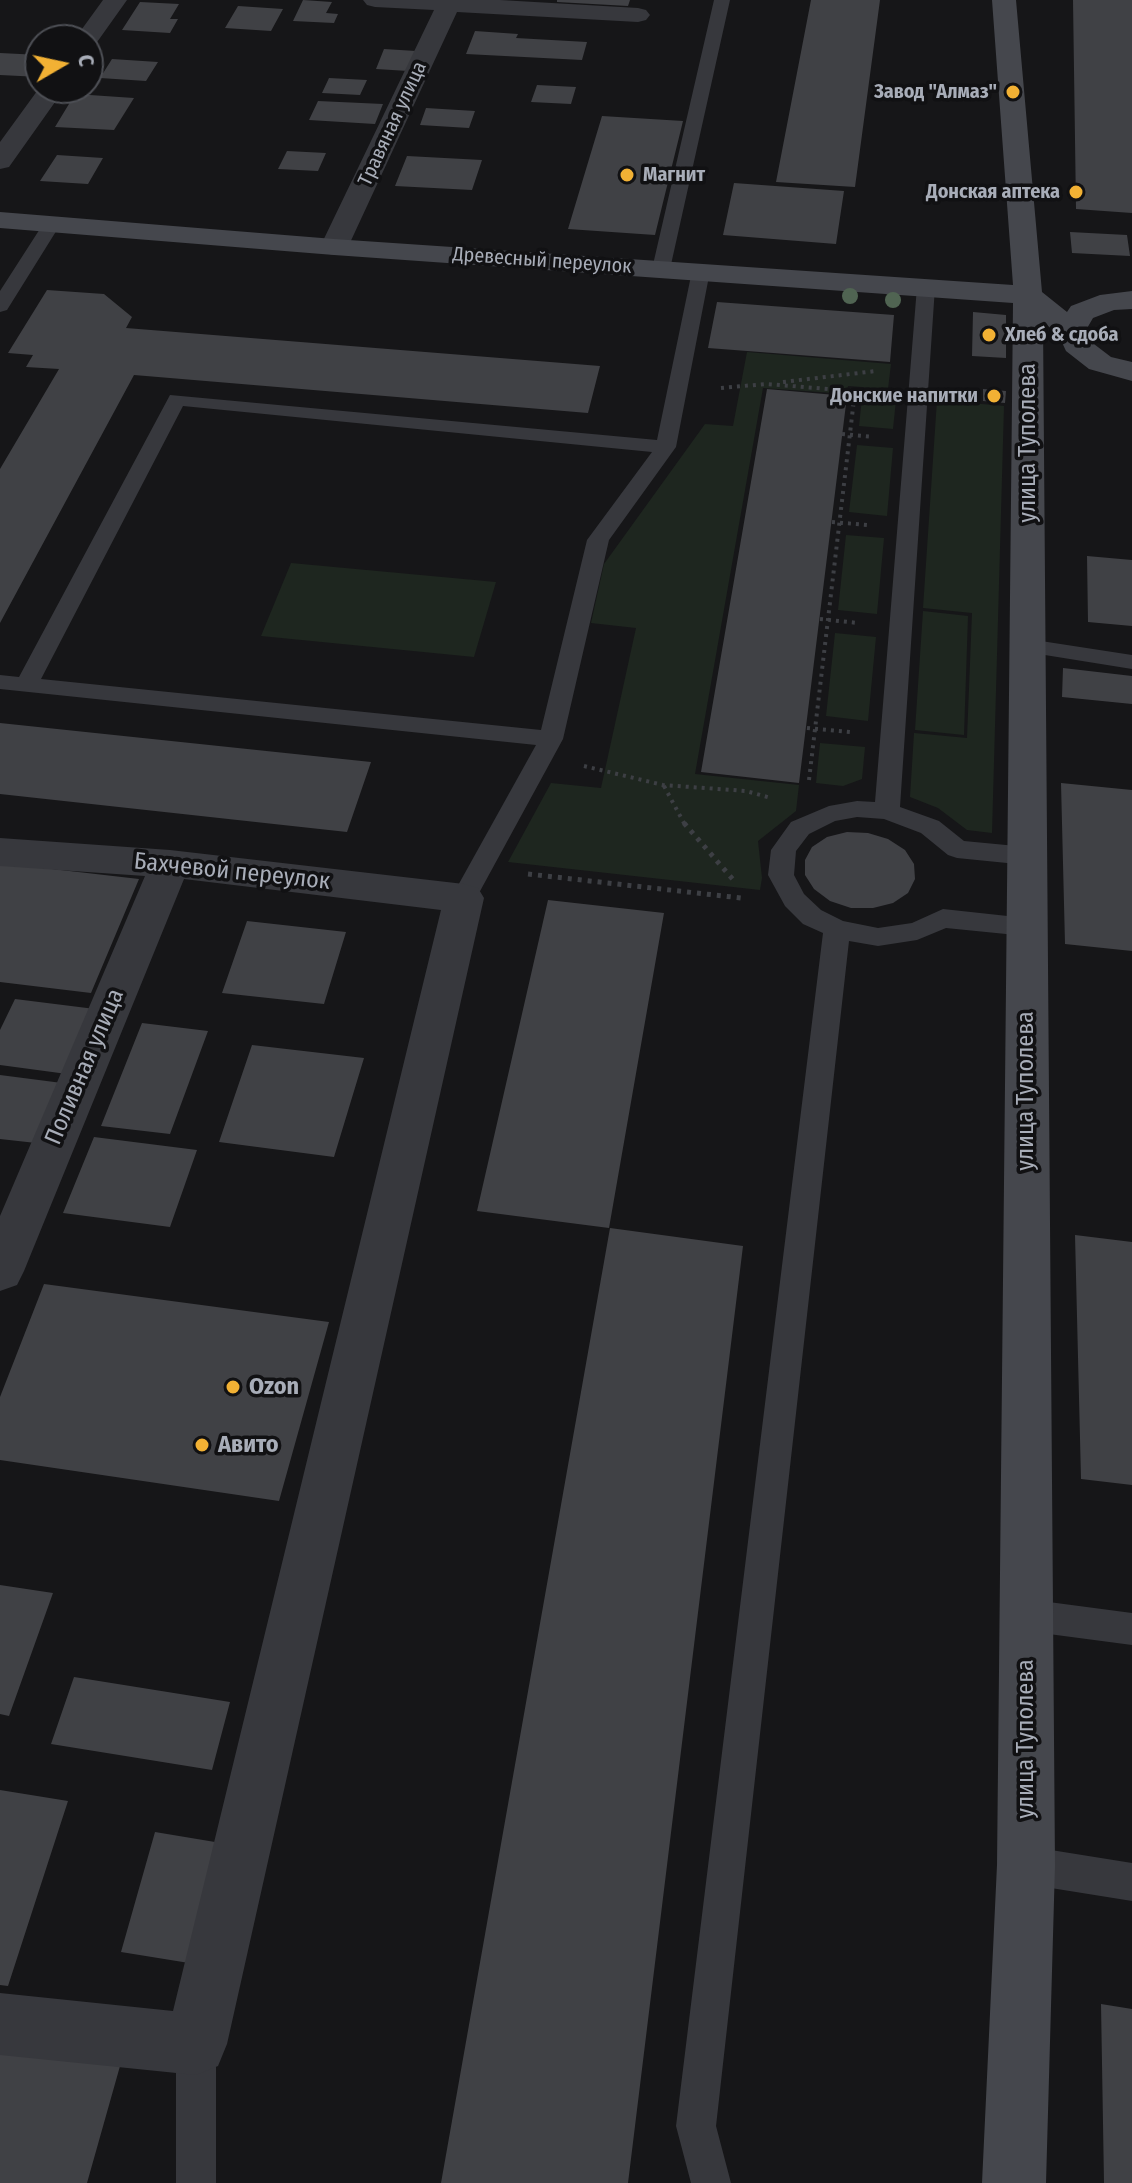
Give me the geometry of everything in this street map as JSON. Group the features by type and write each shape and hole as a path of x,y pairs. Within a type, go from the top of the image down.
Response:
{"street":[{"path":"98,24 115,0"},
{"path":"375,0 638,15"},
{"name":"улица Туполева","path":"1004,0 1028,295 1026,1865 1014,2183"},
{"name":"Травяная улица","path":"334,247 450,2"},
{"path":"0,161 41,104"},
{"name":"Древесный переулок","path":"0,220 334,247 1028,295"},
{"path":"1028,295 1071,330 1077,345 1100,363 1132,372"},
{"path":"1071,330 1081,312 1110,301 1132,300"},
{"name":"Бахчевой переулок","path":"0,852 472,883"},
{"name":"Поливная улица","path":"0,1271 170,864"},
{"path":"0,2024 196,2044 472,883"}],"lane":[{"path":"661,269 722,0"},
{"path":"0,306 51,225"},
{"path":"472,883 545,749 598,540 666,447 701,271"},
{"path":"887,811 926,287"},
{"path":"26,685 177,399 666,447"},
{"path":"1028,646 1132,662"},
{"path":"0,682 545,749"},
{"path":"1026,927 943,918 917,931 878,937 837,929 812,917 794,900 781,875 784,850 800,828 829,814 857,809 887,811 930,827 957,849 1027,856"},
{"path":"711,2183 696,2126 837,929"},
{"path":"1026,1615 1132,1629"},
{"path":"1026,1865 1132,1882"},
{"path":"196,2044 196,2183"}],"path":[{"path":"676,394 882,370"},
{"path":"766,384 880,393"},
{"path":"808,789 855,391"},
{"path":"545,749 663,785 746,791 829,814"},
{"path":"472,883 753,899 687,830 663,785"}],"shaded area":[{"path":"747,352 891,364 888,389 848,386 847,394 763,388 695,774 799,785 796,811 758,841 762,878 760,890 508,862 551,783 601,788 636,628 591,623 604,564 705,424 733,426"},
{"path":"862,398 896,400 893,429 859,426"},
{"path":"937,400 1004,406 992,833 967,830 938,808 910,797 914,733 967,738 972,613 923,608"},
{"path":"857,445 893,448 887,516 849,512"},
{"path":"846,535 884,538 877,614 838,610"},
{"path":"291,563 496,582 474,657 261,636"},
{"path":"923,611 968,616 964,735 915,730"},
{"path":"835,633 876,637 868,721 826,716"},
{"path":"820,743 865,747 862,779 843,786 816,783"}],"building":[{"path":"303,0 332,2 326,13 338,14 334,23 293,21"},
{"path":"557,0 630,0 628,6"},
{"path":"811,0 880,0 855,187 776,182"},
{"path":"1073,0 1132,0 1132,213 1076,209"},
{"path":"140,2 179,4 170,19 178,19 170,33 122,30"},
{"path":"238,6 283,9 271,31 225,28"},
{"path":"475,31 518,34 516,38 587,42 582,60 466,54"},
{"path":"384,49 416,51 408,71 376,69"},
{"path":"0,53 24,54 24,76 0,75"},
{"path":"112,59 158,62 146,81 104,78 104,72"},
{"path":"329,78 367,80 360,95 322,93"},
{"path":"537,85 576,87 571,104 531,102"},
{"path":"104,96 134,98 114,130 55,127 69,104 104,104"},
{"path":"318,101 383,104 375,124 309,120"},
{"path":"426,108 475,111 469,128 420,125"},
{"name":"Магнит","path":"602,116 683,121 655,235 568,229"},
{"path":"287,151 326,153 318,171 278,169"},
{"path":"57,155 103,158 88,184 40,181"},
{"path":"407,156 482,160 472,190 395,186"},
{"path":"734,183 844,191 836,244 723,235"},
{"path":"1070,232 1127,235 1130,256 1072,253"},
{"path":"47,290 104,294 132,317 126,328 600,366 588,413 134,375 0,623 0,469 59,369 26,367 33,355 8,353"},
{"path":"717,302 894,315 890,362 708,348"},
{"name":"Хлеб & сдоба","path":"973,312 1006,315 1006,358 972,356"},
{"path":"767,389 847,396 799,783 701,772"},
{"name":"Донские напитки","path":"983,389 1006,391 1005,403 983,401"},
{"path":"1087,556 1132,560 1132,626 1088,622"},
{"path":"1063,668 1132,676 1132,704 1062,697"},
{"path":"0,723 371,762 347,832 0,794"},
{"path":"1061,783 1132,790 1132,951 1065,944"},
{"path":"847,832 868,833 888,839 905,850 914,864 915,879 908,893 893,903 873,908 851,908 830,901 814,889 805,875 805,860 812,847 827,837"},
{"path":"0,863 139,879 91,993 0,982"},
{"path":"548,900 664,913 609,1228 477,1211"},
{"path":"247,921 346,932 324,1004 222,993"},
{"path":"15,999 95,1009 67,1074 0,1065 0,1030"},
{"path":"142,1023 208,1031 170,1134 101,1126"},
{"path":"252,1045 364,1058 334,1157 219,1142"},
{"path":"0,1075 62,1083 36,1143 0,1139"},
{"path":"94,1137 197,1150 170,1227 63,1213"},
{"path":"610,1228 743,1246 628,2183 441,2183"},
{"path":"1075,1235 1132,1242 1132,1485 1081,1479"},
{"path":"44,1284 329,1322 279,1501 0,1460 0,1397"},
{"path":"0,1585 53,1593 9,1716 0,1714"},
{"path":"74,1677 230,1702 212,1770 51,1744"},
{"path":"0,1790 68,1801 8,1986 0,1985"},
{"path":"155,1832 221,1843 189,1963 121,1952"},
{"path":"1101,2004 1132,2009 1132,2183 1104,2183"},
{"path":"0,2037 122,2059 87,2183 0,2183"}],"place":[{"name":"Завод \"Алмаз\"","path":"1013,92"},
{"name":"Магнит","path":"627,175"},
{"name":"Донская аптека","path":"1076,192"},
{"name":"Хлеб & сдоба","path":"989,335"},
{"name":"Донские напитки","path":"994,396"},
{"name":"Ozon","path":"233,1387"},
{"name":"Авито","path":"202,1445"}]}
